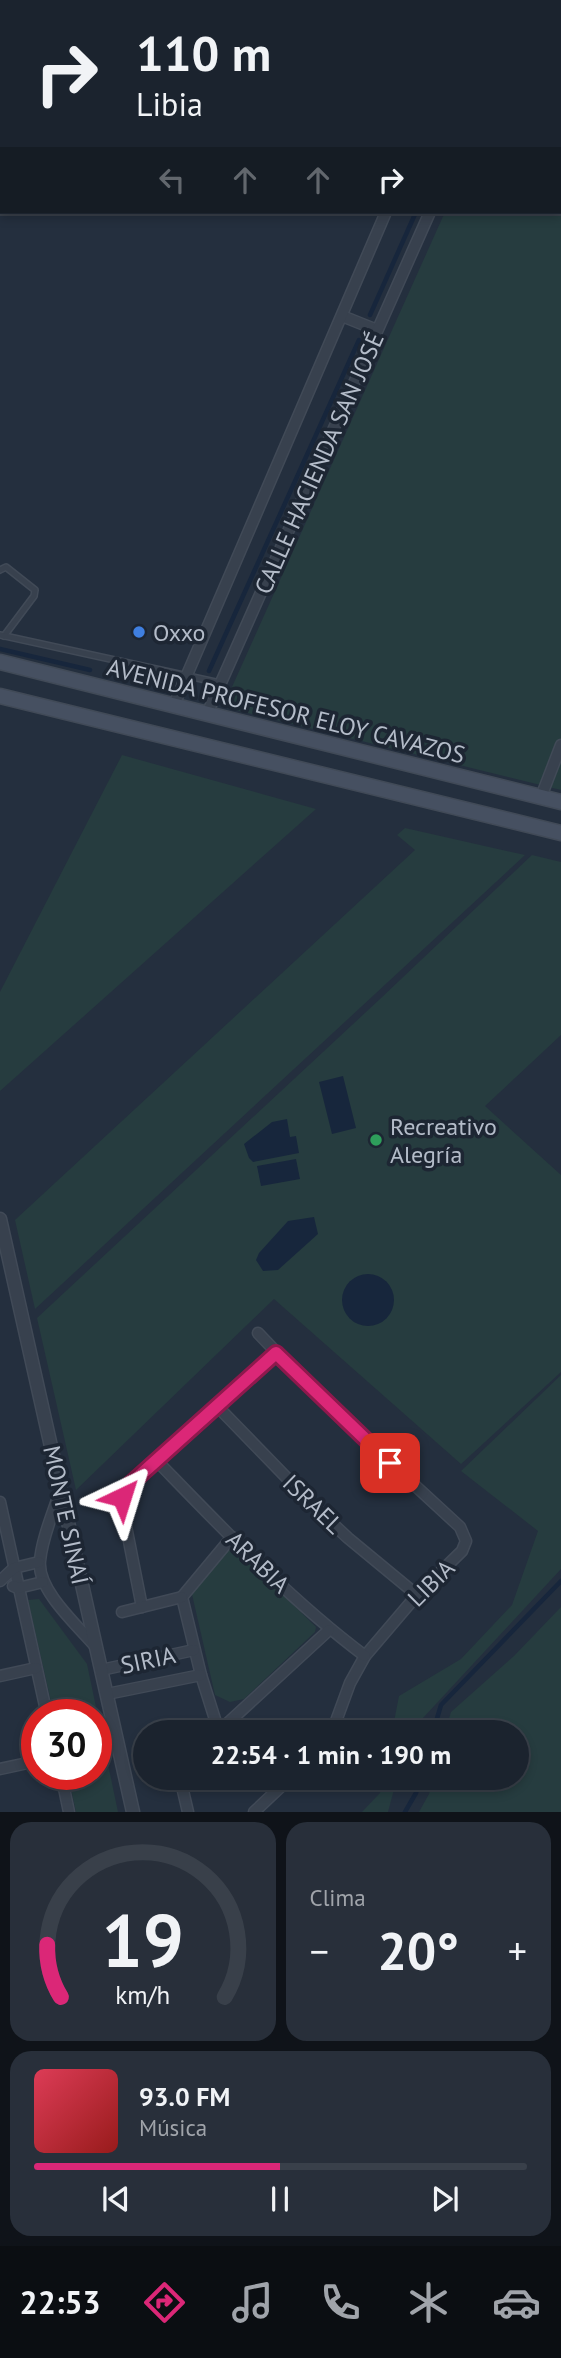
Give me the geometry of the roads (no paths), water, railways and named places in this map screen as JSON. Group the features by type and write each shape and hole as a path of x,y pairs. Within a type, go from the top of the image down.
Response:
{"main road":[{"name":"AVENIDA PROFESOR ELOY CAVAZOS","path":"0,663 561,802"},
{"path":"0,696 561,834"}],"street":[{"name":"CALLE HACIENDA SAN JOSÉ","path":"174,705 385,214"},
{"name":"CALLE HACIENDA SAN JOSÉ","path":"207,714 429,214"},
{"path":"342,316 377,330"},
{"path":"541,797 561,745"},
{"name":"MONTE SINAÍ","path":"0,1219 133,1812"},
{"name":"LIBIA","path":"258,1334 346,1423 463,1532 466,1541 462,1551 417,1595 365,1656 337,1720"},
{"path":"142,1607 122,1511 122,1497 127,1487 276,1353"},
{"name":"ISRAEL","path":"216,1405 324,1516 417,1595"},
{"name":"ARABIA","path":"158,1461 232,1537 329,1629 365,1656"},
{"path":"61,1488 39,1562 43,1583 95,1646"},
{"path":"0,1502 43,1699"},
{"path":"122,1612 182,1597 232,1537"},
{"path":"39,1562 14,1568 0,1581 18,1588 43,1583"},
{"path":"182,1597 214,1720"},
{"path":"231,1720 329,1629"},
{"name":"SIRIA","path":"101,1670 194,1650"},
{"path":"0,1676 36,1668"},
{"path":"107,1694 201,1675"},
{"path":"0,1769 21,1764"},
{"path":"64,1790 69,1812"},
{"path":"183,1790 188,1812"},
{"path":"254,1812 277,1790"}],"lane":[{"path":"0,570 6,567 35,590 34,596 2,635 220,683"}],"water":[{"path":"343,1076 356,1128 332,1134 319,1082"},
{"path":"287,1119 290,1137 296,1136 299,1153 253,1162 244,1144 272,1122"},
{"path":"296,1159 300,1179 261,1186 257,1166"},
{"path":"314,1217 318,1234 278,1270 263,1271 256,1260 259,1253 288,1221"},
{"path":"368,1274 387,1281 394,1300 387,1319 368,1326 349,1319 342,1300 349,1281"}],"waterway":[{"path":"370,315 415,214"},
{"path":"209,671 359,340"},
{"path":"0,649 90,670"},
{"path":"437,1720 441,1705 561,1581"},
{"path":"405,1812 417,1790"}],"place":[{"name":"Oxxo","path":"139,632"},
{"name":"Recreativo Alegría","path":"376,1140"}]}
